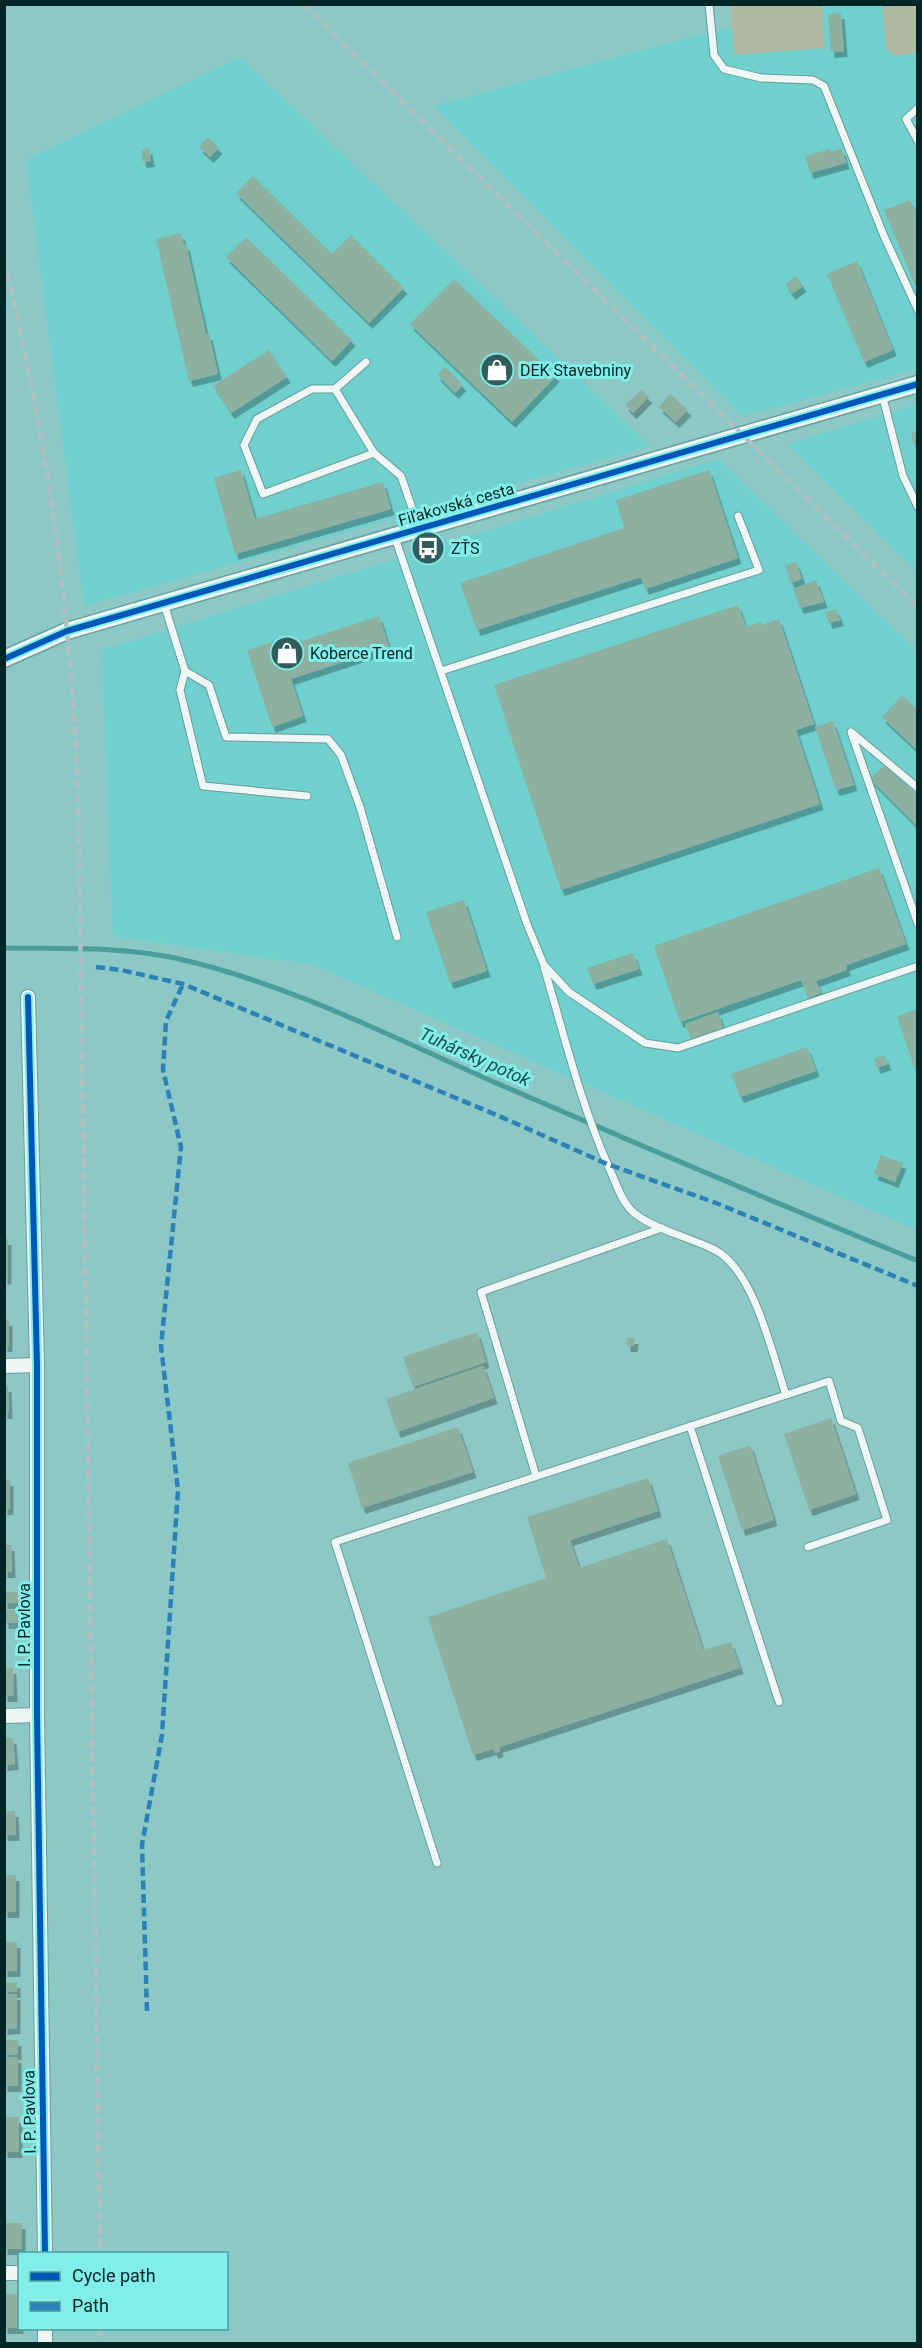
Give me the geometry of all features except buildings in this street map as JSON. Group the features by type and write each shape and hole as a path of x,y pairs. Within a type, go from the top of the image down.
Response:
{"street":[{"name":"Fiľakovská cesta","path":"4,659 68,631 164,602 918,384"},
{"name":"I. P. Pavlova","path":"28,997 37,1365 37,1715 45,2252"},
{"path":"4,1366 37,1365"},
{"path":"4,1716 37,1715"}],"lane":[{"path":"709,4 714,55 724,69 761,78 813,80 824,86 884,236 918,310"},
{"path":"918,108 906,119 918,141"},
{"path":"366,362 336,388 312,389 257,419 244,445 263,494 374,453"},
{"path":"336,388 374,453 401,476 419,528"},
{"path":"882,394 903,476 918,507"},
{"path":"441,671 759,570 738,516"},
{"path":"394,535 526,924 544,965 574,1073 602,1151 622,1197 631,1211 662,1228 715,1250 736,1266 751,1290 786,1395"},
{"path":"164,602 185,671 180,690 203,786 307,796"},
{"path":"185,671 209,685 226,737 328,739 341,755 360,807 397,937"},
{"path":"918,788 851,732 918,924"},
{"path":"544,965 569,992 645,1043 678,1048 918,966"},
{"path":"536,1476 481,1292 662,1228"},
{"path":"437,1863 335,1542 829,1381 841,1421 858,1428 887,1520 808,1547"},
{"path":"690,1426 779,1702"}],"shaded area":[{"path":"813,5 917,5 917,369 742,416 434,106"},
{"path":"240,57 651,446 84,606 26,160"},
{"path":"917,405 917,571 787,444"},
{"path":"718,459 917,651 917,1230 311,964 113,936 102,650"}],"green space":[{"path":"730,5 822,5 825,48 734,55"},
{"path":"882,5 917,5 917,53 894,56 886,48"}],"waterway":[{"name":"Tuhársky potok","path":"4,948 90,949 154,954 257,981 337,1012 599,1128 918,1261"}],"railway":[{"path":"303,4 918,607"},
{"path":"4,260 33,392 44,458 63,592 75,727 78,794 100,2252"},
{"path":"101,2330 101,2344"}],"marked path":[{"path":"96,967 121,970 183,984 499,1116 607,1164 716,1203 918,1286"},
{"path":"147,2011 142,1845 162,1735 178,1490 161,1346 181,1147 163,1070 166,1021 183,984"}],"cycle path":[{"path":"4,659 67,631 918,384"},
{"path":"28,997 37,1365 37,1715 45,2252"}],"place":[{"name":"DEK Stavebniny","path":"497,370"},
{"name":"ZŤS","path":"428,548"},
{"name":"Koberce Trend","path":"287,653"}]}
